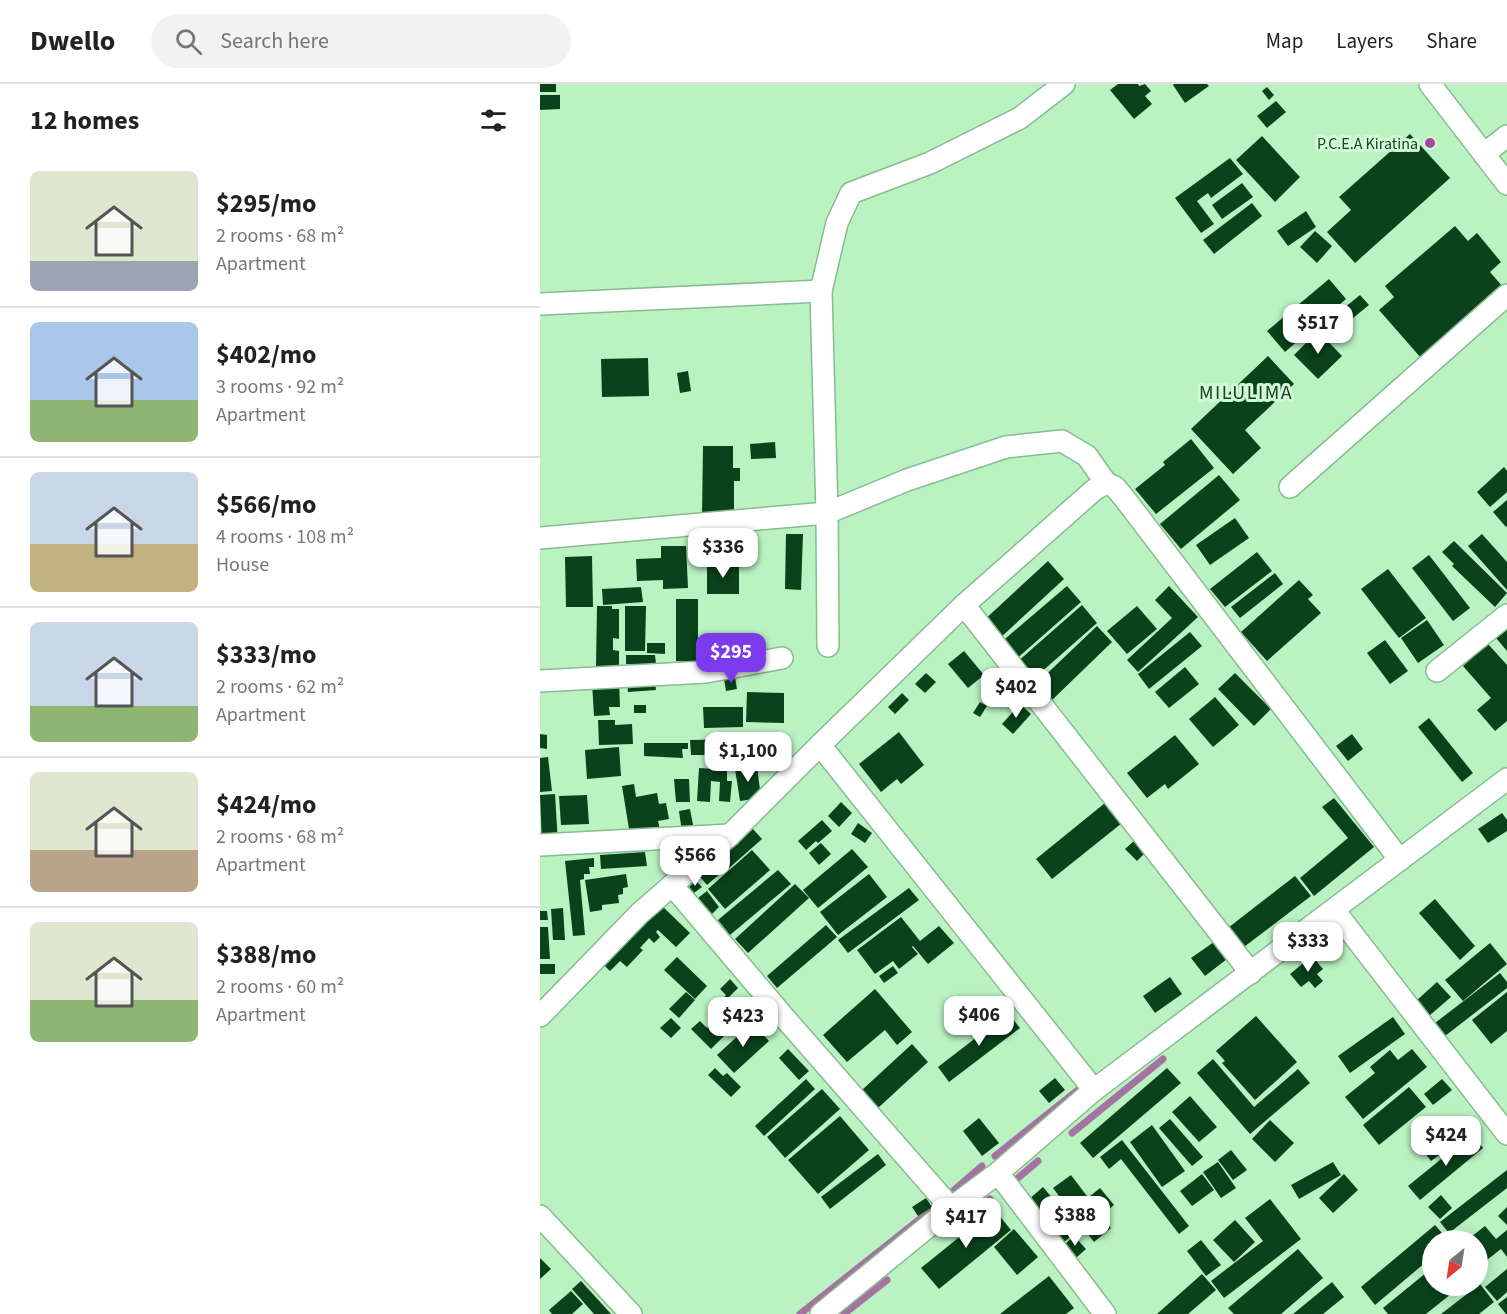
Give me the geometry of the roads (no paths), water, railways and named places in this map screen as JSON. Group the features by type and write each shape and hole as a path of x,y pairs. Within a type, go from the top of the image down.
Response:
{"street":[{"path":"828,646 821,291 837,223 851,193 930,163 1020,118 1064,84"},
{"path":"1430,84 1507,184"},
{"path":"1484,154 1507,136"},
{"path":"540,304 821,291"},
{"path":"1290,487 1507,295"},
{"path":"540,538 827,513 907,480 1006,447 1062,441 1087,456 1106,483 1115,487 1120,493 1400,860"},
{"path":"540,1016 640,913 730,835 964,605 1094,490 1106,483"},
{"path":"964,605 1251,973"},
{"path":"1437,671 1507,615"},
{"path":"540,681 706,672 782,658"},
{"path":"820,745 1094,1090"},
{"path":"821,1314 951,1208 998,1173 1094,1090 1507,779"},
{"path":"540,845 730,835"},
{"path":"672,885 951,1208"},
{"path":"1334,910 1507,1134"},
{"path":"998,1173 1105,1314"},
{"path":"540,1216 631,1314"}],"waterway":[{"path":"1072,1133 1163,1059"},
{"path":"995,1156 1078,1090"},
{"path":"1018,1178 1038,1161"},
{"path":"952,1192 982,1166"},
{"path":"955,1225 990,1199"},
{"path":"800,1314 935,1207"},
{"path":"844,1314 887,1280"}],"place":[{"name":"P.C.E.A Kiratina","path":"1430,143"}],"district":[{"name":"MILULIMA","path":"1246,392"}]}
